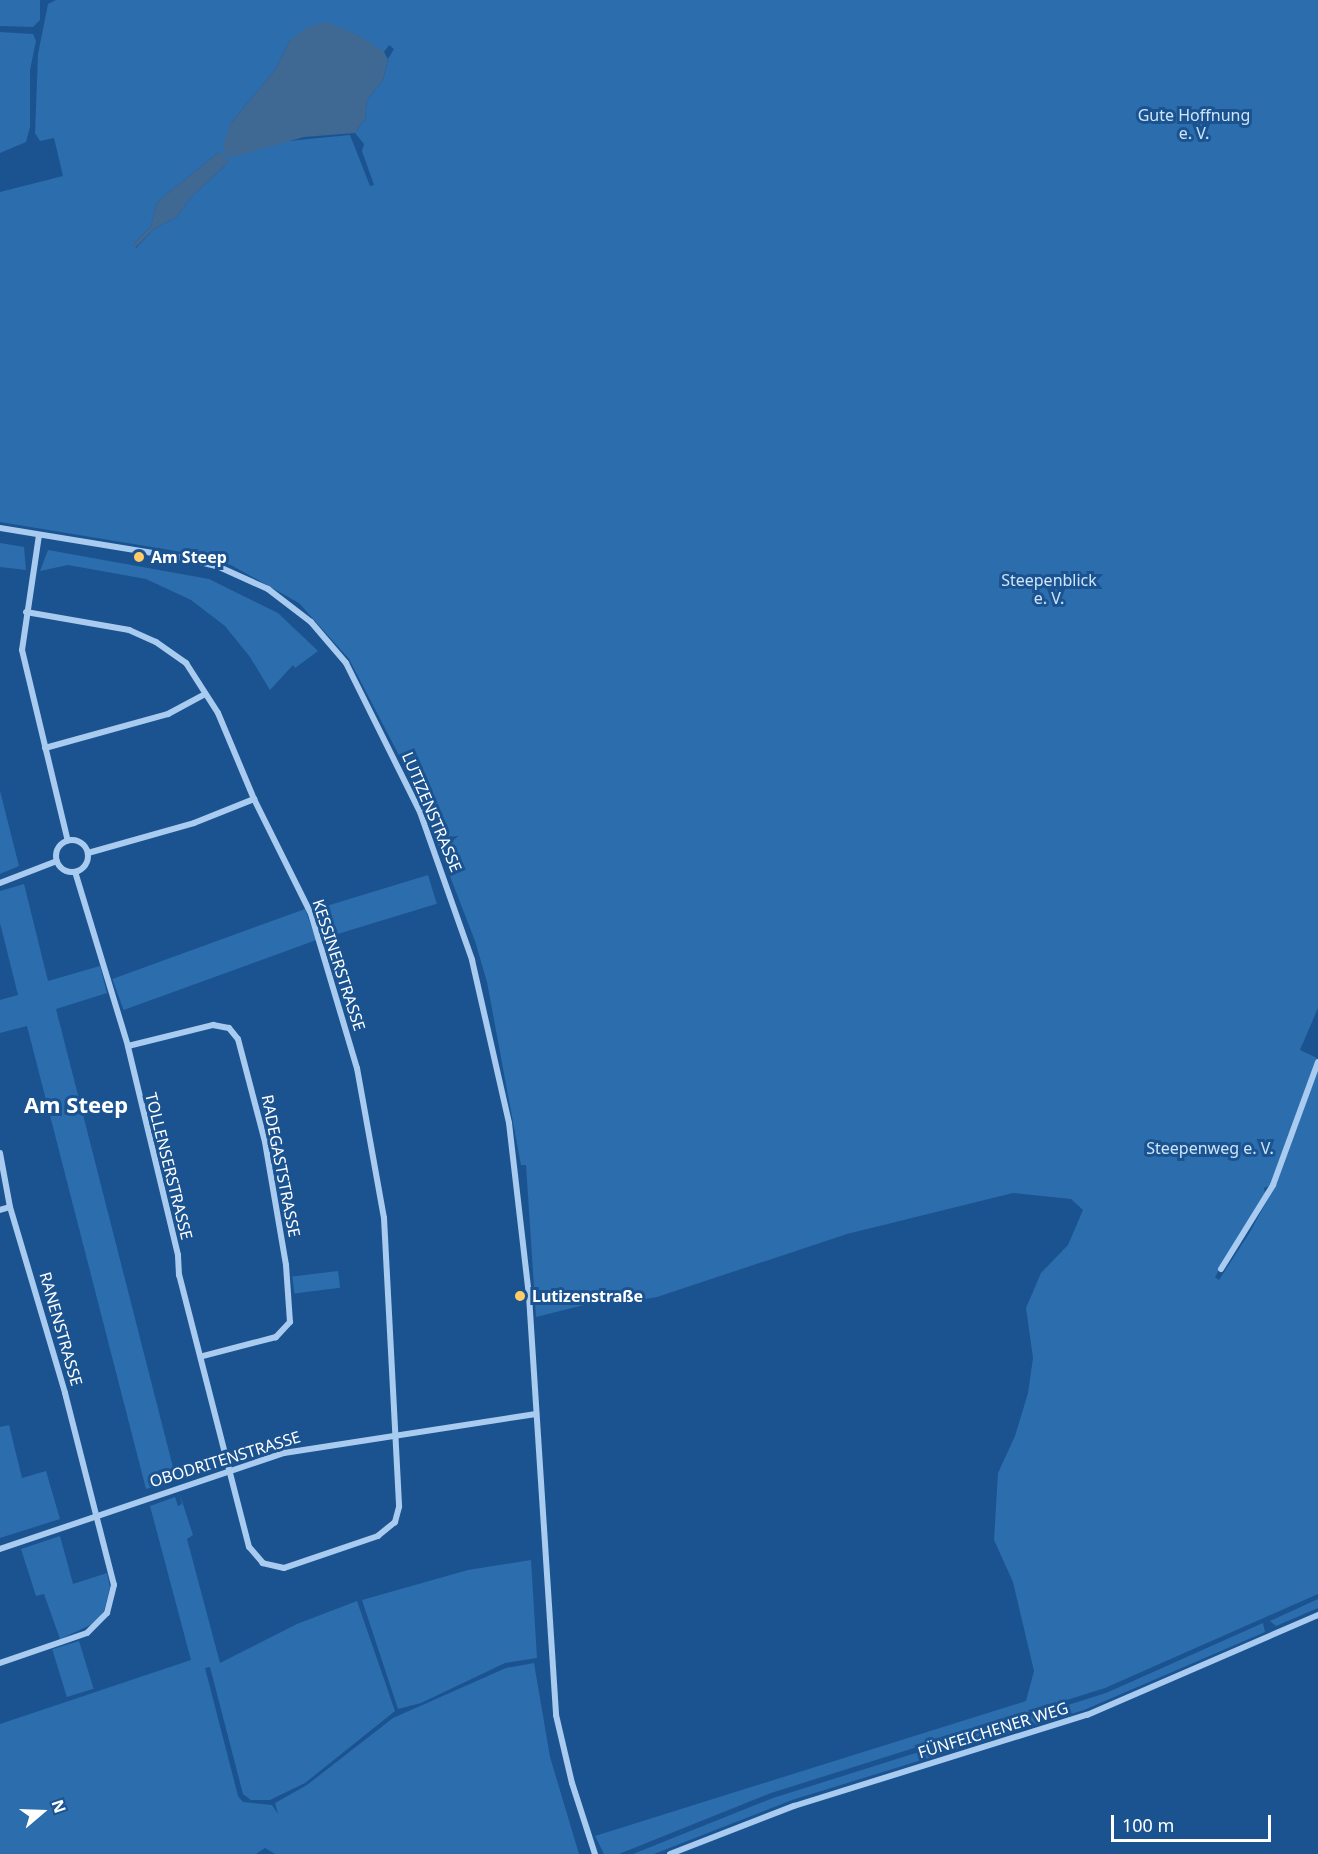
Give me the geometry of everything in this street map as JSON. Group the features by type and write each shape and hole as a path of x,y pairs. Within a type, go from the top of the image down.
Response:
{"street":[{"name":"LUTIZENSTRASSE","path":"0,528 184,558 244,577 268,589 310,622 360,687 434,850 466,940 492,1036 522,1211 556,1715 572,1783 595,1854"},
{"path":"39,535 26,612 23,658 68,841"},
{"name":"KESSINERSTRASSE","path":"26,612 104,624 144,636 186,663 218,713 254,799 311,914 343,1016 366,1108 384,1218 399,1507 391,1528 378,1536 284,1568 263,1563 252,1553 229,1469"},
{"path":"45,748 168,714 205,694"},
{"path":"88,853 194,823 254,799"},
{"path":"68,841 83,844 88,853 86,863 75,872 63,869 57,861 60,847 68,841"},
{"path":"0,883 57,861"},
{"name":"TOLLENSERSTRASSE","path":"75,872 128,1046 178,1255 179,1275 203,1356 229,1469"},
{"name":"RADEGASTSTRASSE","path":"128,1046 213,1025 229,1028 238,1039 265,1142 283,1244 290,1322 276,1337 203,1356"},
{"path":"1221,1269 1273,1185 1318,1062"},
{"name":"RANENSTRASSE","path":"0,1153 10,1207 97,1514 114,1585 107,1613 87,1633 0,1663"},
{"path":"0,1210 10,1207"},
{"name":"OBODRITENSTRASSE","path":"0,1549 229,1469 307,1448 536,1414"},
{"name":"FÜNFEICHENER WEG","path":"670,1854 794,1806 1097,1711 1318,1615"}],"green space":[{"path":"0,0 40,0 40,20 33,27 0,26"},
{"path":"56,0 1318,0 1318,1008 1300,1050 1317,1058 1271,1185 1264,1188 1265,1193 1215,1277 1219,1280 1250,1232 1275,1186 1318,1068 1318,1594 1105,1688 771,1793 619,1854 604,1854 595,1836 1026,1701 1034,1671 1013,1582 994,1540 998,1473 1015,1436 1028,1393 1033,1358 1026,1308 1041,1273 1068,1245 1083,1210 1071,1199 1013,1193 847,1234 657,1297 628,1302 612,1298 536,1317 526,1165 521,1165 487,982 475,941 416,788 349,659 299,603 231,565 188,553 0,522 0,192 63,176 54,138 40,141 35,133 38,54 48,4","holes":["358,35 379,51 384,52 389,45 394,49 388,59 383,80 367,100 365,119 355,133 364,144 362,151 374,185 370,186 350,135 278,142 230,124 275,70 290,40","219,152 228,163 191,197 177,217 154,229 136,248 133,245 151,226 157,202"]},
{"path":"0,32 33,34 36,41 30,70 30,127 26,142 0,153"},
{"path":"0,543 24,547 26,570 0,567"},
{"path":"48,550 209,579 278,613 318,651 295,668 293,665 270,690 250,657 225,626 191,600 146,579 68,565 40,571"},
{"path":"0,791 19,866 0,874"},
{"path":"428,875 437,904 323,938 314,910"},
{"path":"24,884 48,981 100,966 107,993 56,1009 176,1479 146,1489 27,1026 0,1033 0,1000 18,995 0,923 0,891"},
{"path":"305,909 316,940 124,1010 112,979"},
{"path":"338,1271 340,1288 294,1293 292,1277"},
{"path":"9,1425 22,1478 46,1471 60,1519 0,1538 0,1427"},
{"path":"180,1495 193,1535 187,1539 220,1663 297,1624 357,1601 395,1711 305,1783 270,1800 251,1800 243,1794 210,1667 205,1668 238,1796 243,1802 272,1805 278,1814 275,1803 307,1785 393,1718 506,1668 534,1663 550,1757 579,1854 275,1854 265,1848 256,1854 0,1854 0,1724 191,1660 150,1506 175,1497 178,1506 182,1504"},
{"path":"60,1536 73,1584 107,1573 110,1587 104,1611 97,1622 60,1639 44,1594 36,1596 21,1549"},
{"path":"531,1560 537,1658 505,1663 421,1703 398,1709 362,1600 468,1570"},
{"path":"1318,1599 1318,1608 1276,1626 1270,1621"},
{"path":"1263,1623 1265,1632 1084,1710 792,1800 654,1854 633,1854 773,1798 1106,1693"},
{"path":"79,1641 94,1689 67,1697 52,1649"}],"shaded area":[{"path":"328,22 358,35 384,52 388,59 383,80 367,100 365,119 355,133 304,137 233,157 226,155 228,163 191,197 177,217 154,229 135,248 133,245 151,226 157,202 219,152 226,154 223,146 230,124 275,70 290,40 309,26"}],"place":[{"name":"Am Steep","path":"139,557"},
{"name":"Lutizenstraße","path":"520,1296"}],"district":[{"name":"Am Steep","path":"76,1105"}],"park label":[{"name":"Gute Hoffnung e. V.","path":"1194,124"},
{"name":"Steepenblick e. V.","path":"1049,589"},
{"name":"Steepenweg e. V.","path":"1210,1148"}]}
